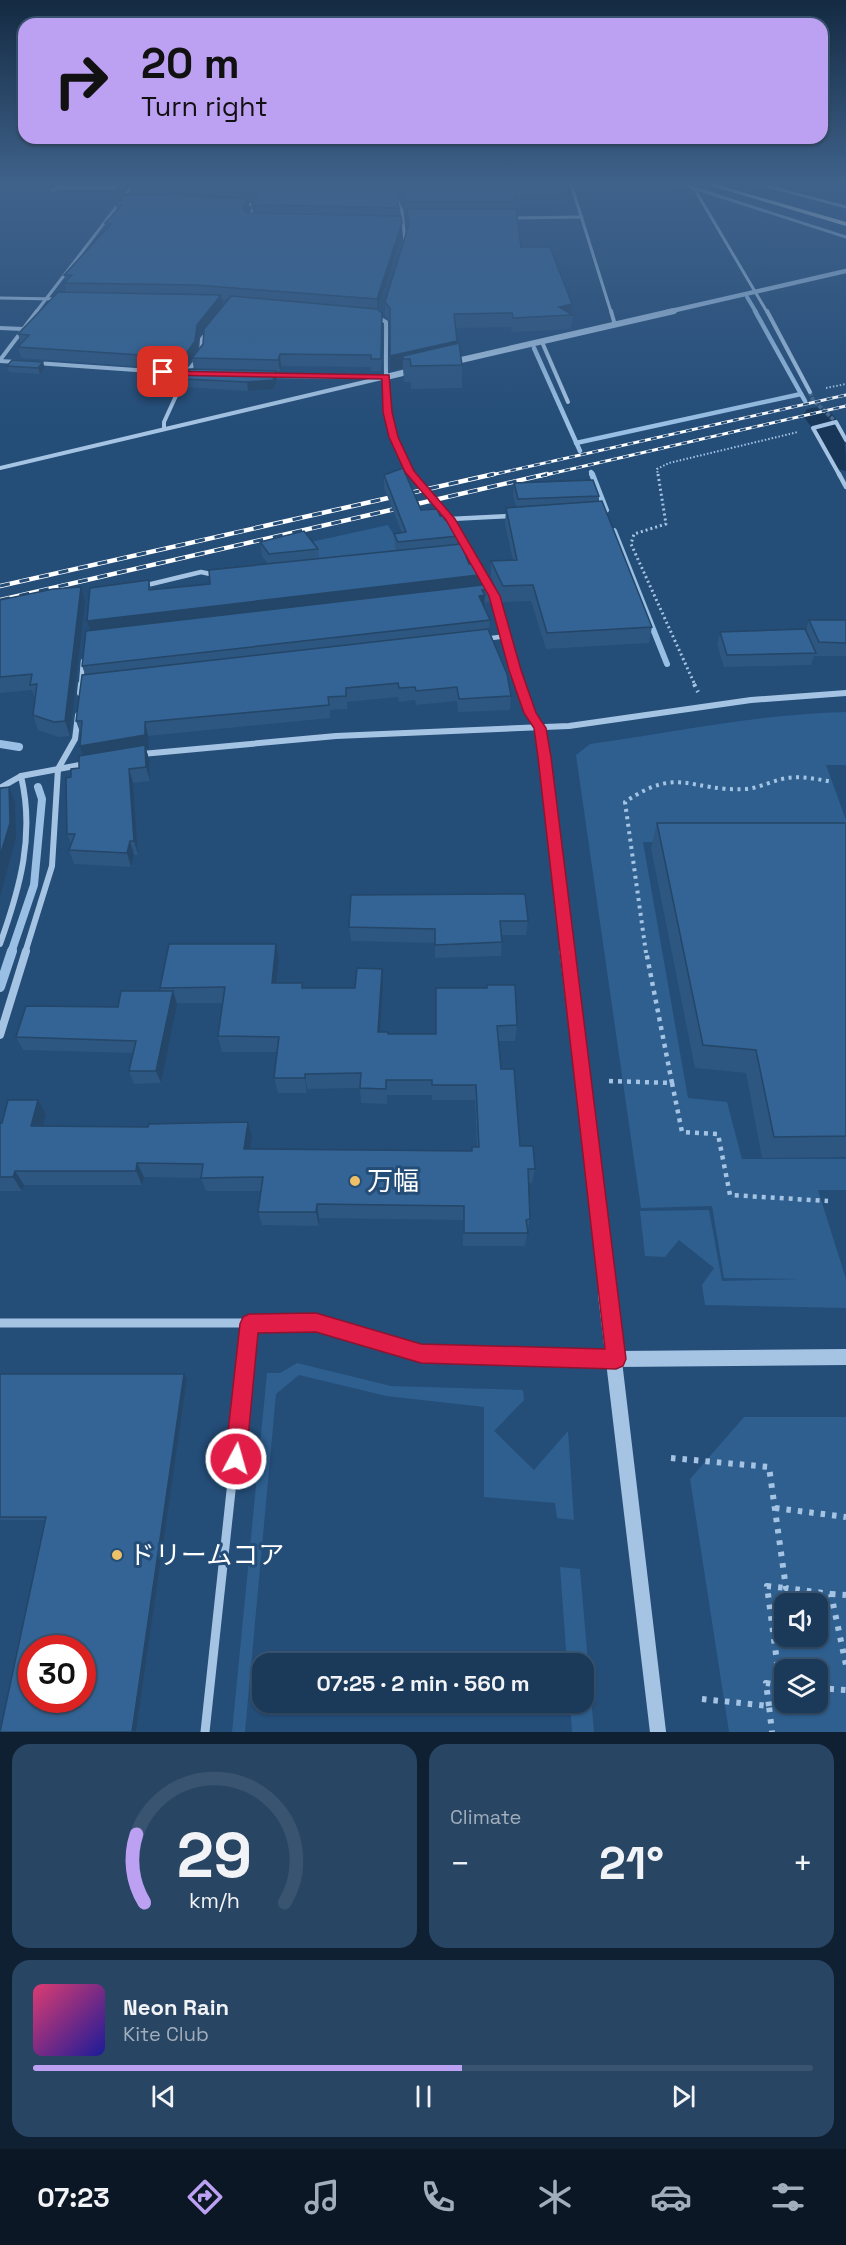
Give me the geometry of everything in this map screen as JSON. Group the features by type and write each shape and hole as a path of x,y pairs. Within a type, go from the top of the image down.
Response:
{"street":[{"path":"0,360 73,265"},
{"path":"597,265 615,325"},
{"path":"740,265 810,392"},
{"path":"441,364 846,271"},
{"path":"0,298 59,299"},
{"path":"379,316 384,311"},
{"path":"368,315 379,316 386,322 387,412 393,437 410,472 450,519 480,572"},
{"path":"164,429 164,422 186,374 201,354 202,339 216,321"},
{"path":"0,328 24,329"},
{"path":"542,342 568,402"},
{"path":"0,360 23,363"},
{"path":"35,363 198,374"},
{"path":"0,468 419,369"},
{"path":"268,376 386,377"},
{"path":"846,440 836,422 815,428 846,487"},
{"path":"450,519 518,516"},
{"path":"457,553 469,552"},
{"path":"134,588 201,573 226,577"},
{"path":"486,582 492,592 507,636 530,713 540,728 616,1359 658,1732"},
{"path":"480,593 492,592"},
{"path":"471,640 507,636"},
{"path":"0,1035 52,866 58,769 75,739 84,651"},
{"path":"81,684 93,682"},
{"path":"136,755 336,736 607,723 751,700 846,693"},
{"path":"0,788 21,776 91,763"},
{"path":"0,944 21,885 25,859 28,797 21,776"},
{"path":"0,1323 316,1323 421,1354 616,1359 846,1358"},
{"path":"205,1732 249,1324"}],"path":[{"path":"708,707 631,544 634,534 666,524 657,469 669,463 815,428"},
{"path":"828,1201 730,1195 718,1134 682,1132 648,966 625,802 640,790 663,780 682,780 747,789 785,779 804,777 833,782"},
{"path":"609,1081 672,1083"},
{"path":"671,1458 769,1467 786,1588"},
{"path":"775,1508 846,1517"},
{"path":"778,1659 767,1586 846,1595"},
{"path":"831,1594 846,1665"},
{"path":"772,1732 766,1683 774,1684"},
{"path":"828,1689 846,1690"},
{"path":"702,1699 769,1706"}],"shaded area":[{"path":"388,525 406,555 319,564 311,542"},
{"path":"846,712 846,765 826,765 846,820 846,842 643,842 688,1098 727,1102 742,1159 846,1159 846,1190 818,1190 846,1279 846,1308 705,1305 702,1285 714,1268 679,1240 665,1257 645,1256 640,1211 709,1210 722,1281 800,1279 724,1278 712,1206 641,1208 576,755 590,744 781,716"},
{"path":"297,1363 391,1386 523,1390 524,1400 494,1431 534,1470 568,1431 574,1520 557,1518 555,1503 484,1497 484,1407 386,1396 299,1375 276,1394 245,1732 232,1732 267,1373 280,1373"},
{"path":"744,1417 846,1417 846,1732 729,1732 690,1479"},
{"path":"560,1567 580,1569 587,1653 566,1653"},
{"path":"571,1713 592,1713 594,1732 572,1732"}],"building":[{"path":"73,265 388,265 377,299 196,285 64,283 72,275 64,275"},
{"path":"396,265 557,265 572,304 559,307 573,315 513,318 512,313 454,314 457,341 390,356 390,308 385,302"},
{"path":"58,292 221,295 197,325 195,341 185,355 144,351 141,355 18,347 29,335 18,334"},
{"path":"231,296 377,309 382,313 381,359 371,359 371,355 280,354 278,360 192,358 203,344 204,329"},
{"path":"459,343 462,365 411,366 410,359 403,359 403,356"},
{"path":"12,360 43,362 38,368 7,366"},
{"path":"189,369 276,371 273,380 247,382 184,379"},
{"path":"403,468 421,510 437,509 445,520 451,520 458,536 398,542 394,534 406,532 384,475"},
{"path":"593,480 599,496 518,499 514,483"},
{"path":"602,501 652,627 547,633 533,585 503,586 491,561 517,560 506,508"},
{"path":"304,531 318,549 269,554 260,542"},
{"path":"461,544 469,564 481,563 487,574 87,621 90,588 149,580 149,590 210,584 209,570"},
{"path":"491,584 493,589 482,590 485,595 479,596 490,620 82,666 86,631"},
{"path":"81,587 65,721 54,722 33,715 37,684 30,685 32,674 0,677 0,600 53,589"},
{"path":"809,620 846,620 846,643 819,642"},
{"path":"488,629 507,674 511,696 459,699 457,687 416,691 415,687 399,688 398,683 346,688 346,696 328,697 329,705 145,722 145,735 80,746 82,721 76,721 82,675"},
{"path":"805,629 816,653 727,655 720,632"},
{"path":"145,745 146,767 129,769 134,841 130,841 127,853 69,850 75,834 67,834 66,778 71,777 71,769 79,768 79,756"},
{"path":"9,787 10,823 0,856 0,788"},
{"path":"657,823 846,823 846,1136 774,1137 756,1050 703,1045"},
{"path":"525,894 528,921 500,921 502,942 435,945 435,929 349,927 351,895"},
{"path":"169,944 276,944 272,983 302,983 302,988 355,988 357,968 382,969 378,1032 388,1032 388,1034 436,1034 436,988 487,988 487,985 515,985 517,1025 497,1026 501,1069 514,1069 520,1146 533,1146 535,1169 528,1169 530,1219 526,1220 528,1233 464,1233 464,1206 317,1204 316,1212 258,1212 263,1177 201,1178 203,1164 137,1163 136,1171 15,1171 13,1177 0,1177 0,1123 2,1123 8,1100 38,1100 31,1126 148,1127 149,1124 248,1122 244,1149 472,1151 472,1147 479,1147 476,1085 432,1085 432,1080 386,1080 386,1089 360,1088 361,1073 305,1074 305,1078 274,1078 279,1037 218,1036 225,987 160,988"},
{"path":"121,991 173,991 156,1071 129,1071 136,1041 16,1037 26,1006 118,1007"},
{"name":"ドリームコア","path":"0,1374 184,1374 132,1732 0,1732 18,1648 18,1713 96,1713 96,1635 21,1635 46,1517 0,1517"}],"waterway":[{"path":"747,297 756,312"},
{"path":"755,311 805,401"},
{"path":"534,348 576,443"},
{"path":"576,443 801,394"},
{"path":"818,416 828,427 846,461"},
{"path":"576,443 580,451"},
{"path":"592,474 606,510"},
{"path":"614,531 667,664"},
{"path":"0,744 19,747"},
{"path":"11,953 34,885 42,799 38,787"},
{"path":"0,987 12,951"}],"tunnel":[{"path":"810,392 813,400 836,422"}],"railway":[{"path":"487,476 846,395"},
{"path":"541,476 846,406"},
{"path":"0,586 494,474"},
{"path":"0,600 547,474"}],"place":[{"name":"万幅","path":"355,1181"},
{"name":"ドリームコア","path":"117,1555"}],"route":[{"path":"163,372 386,377 387,412 393,437 410,472 450,519 494,596 515,670 530,713 540,728 616,1359 421,1354 316,1323 249,1324 236,1459"}]}
